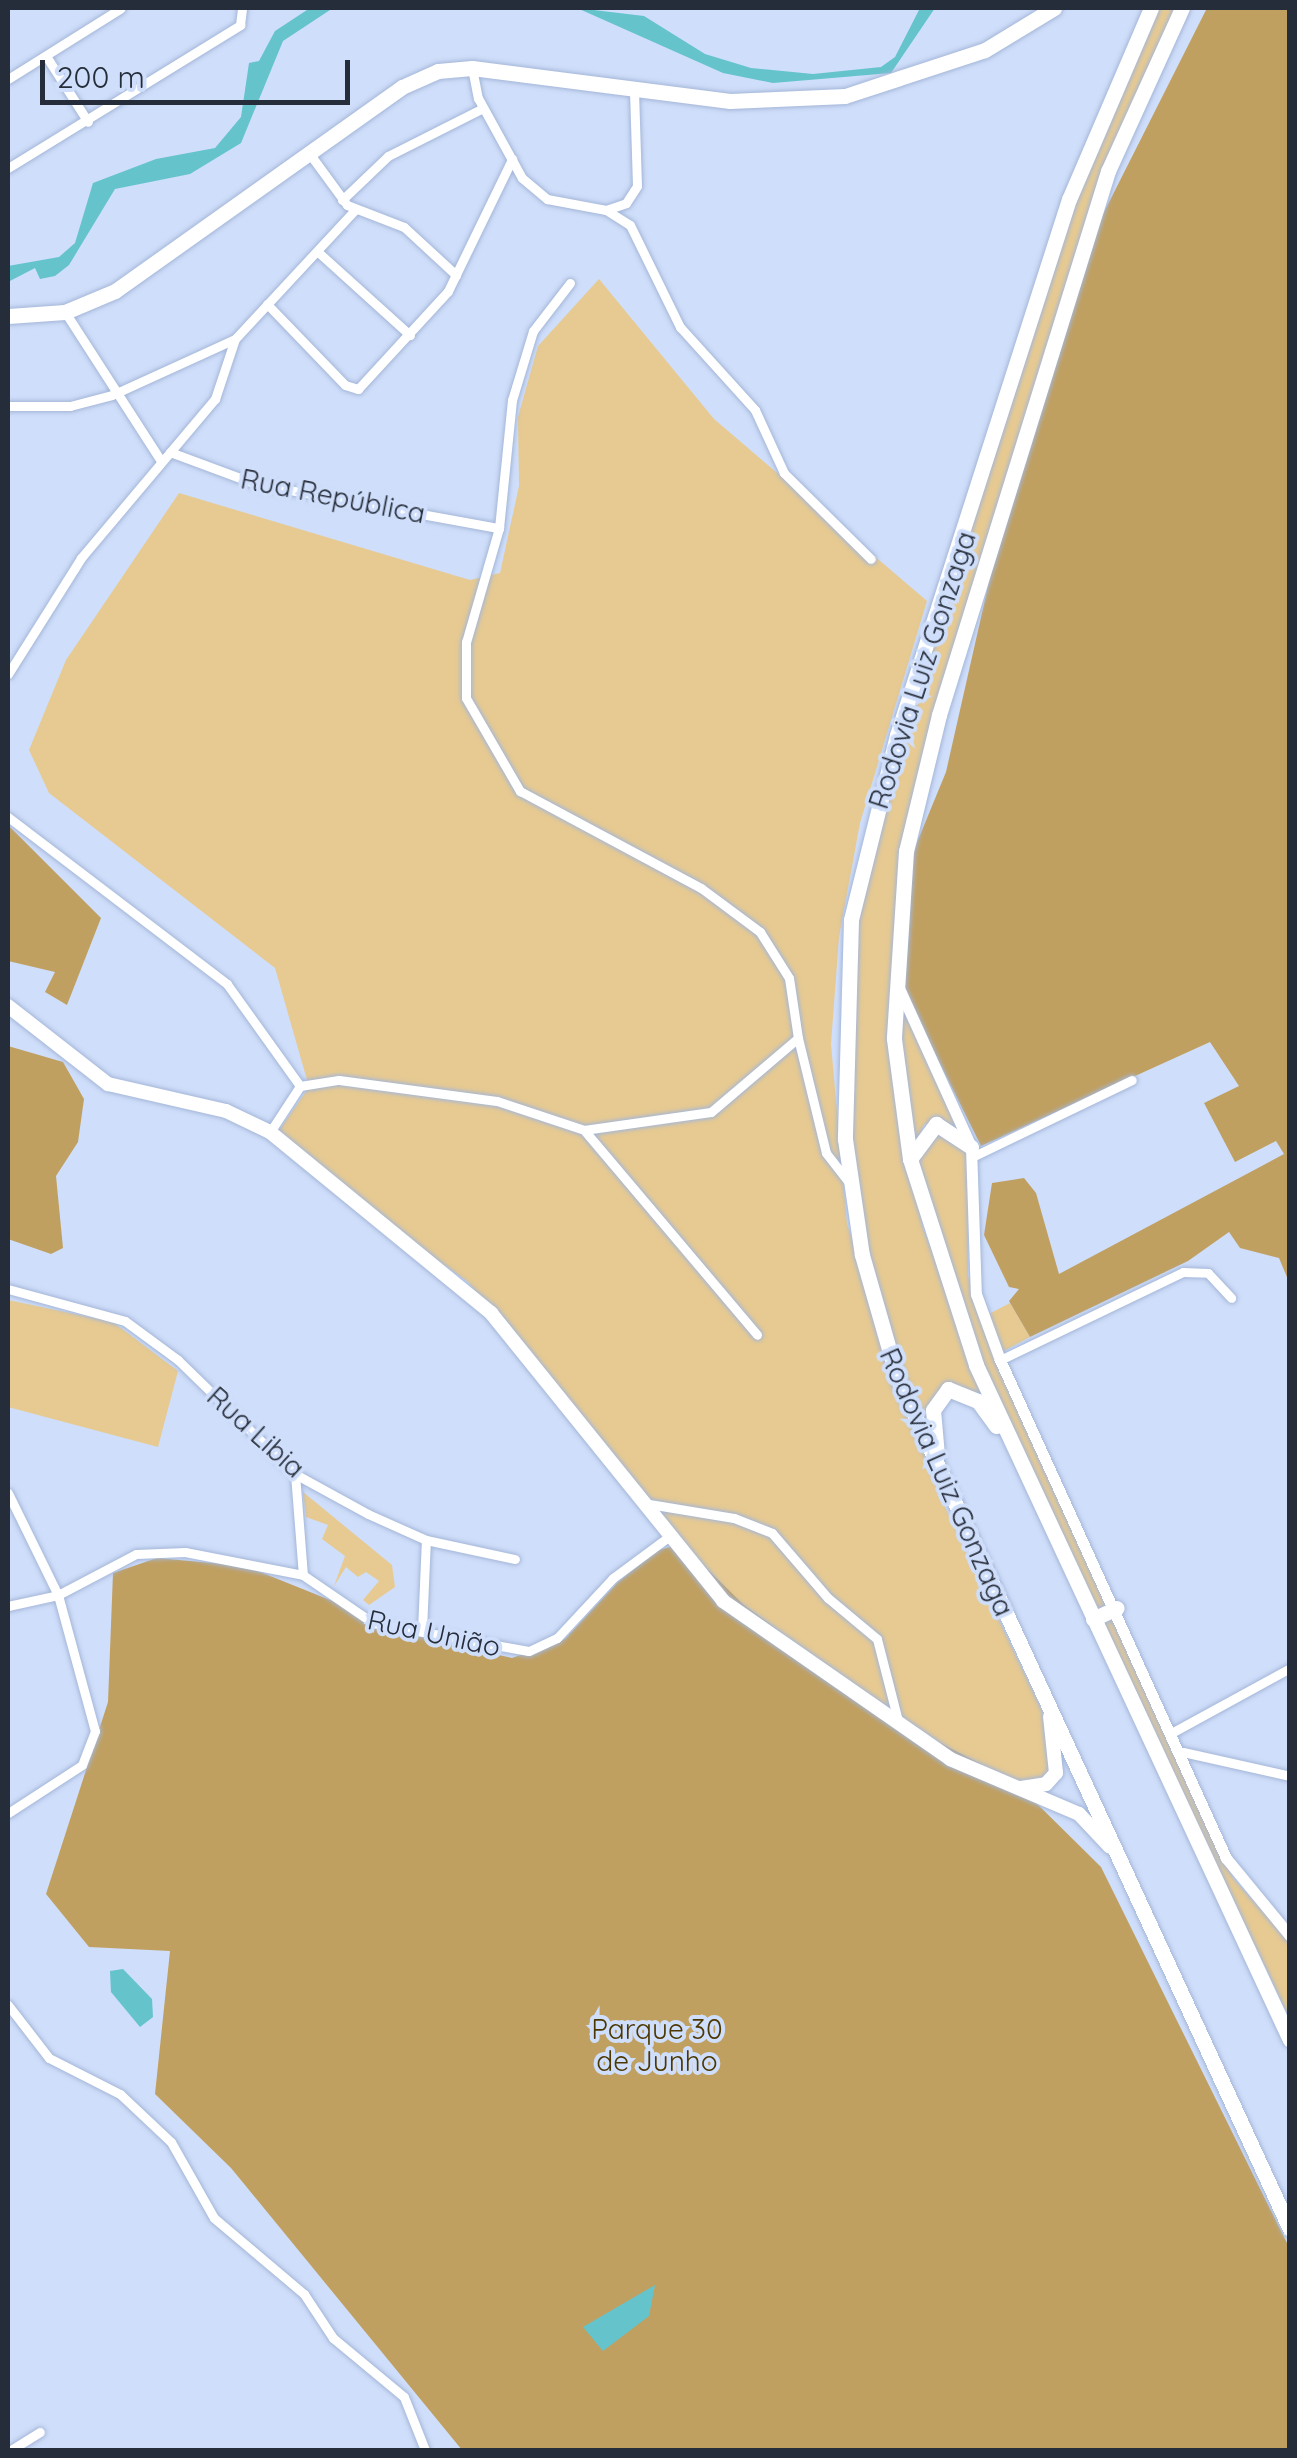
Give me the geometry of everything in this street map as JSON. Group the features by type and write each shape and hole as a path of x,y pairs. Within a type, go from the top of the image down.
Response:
{"main road":[{"path":"8,316 64,312 143,273 402,86 438,71 472,68 730,101 845,96 985,50 1054,8"},
{"name":"Rodovia Luiz Gonzaga","path":"1152,8 1069,200 860,872 844,1004 850,1184 880,1326 939,1472 1290,2229"},
{"name":"Rodovia Luiz Gonzaga","path":"1182,8 1098,199 938,716 906,851 894,1039 910,1159 964,1332 1289,2039"},
{"path":"8,1006 108,1084 226,1110 270,1132 478,1300 666,1538 735,1611 898,1726 1014,1788 1080,1814 1113,1852"},
{"path":"910,1159 936,1124 973,1151"},
{"path":"939,1472 932,1410 954,1388 986,1409 1025,1471"},
{"path":"1093,1618 1117,1608"},
{"path":"1014,1788 1040,1786 1056,1773 1049,1710"},
{"path":"1264,2176 1290,2209"}],"street":[{"path":"8,78 121,8"},
{"path":"8,168 240,26 242,8"},
{"path":"46,56 88,122"},
{"path":"472,68 483,108 512,159 539,194 606,210 630,225 680,327 755,410 784,473 872,559"},
{"path":"606,210 626,203 637,186 634,89"},
{"path":"342,200 388,156 483,108"},
{"path":"309,153 354,211 404,227 456,275"},
{"path":"268,304 356,390 410,335 456,275 487,197 512,159"},
{"path":"8,406 70,406 112,396 235,339 354,211"},
{"path":"318,252 410,335"},
{"path":"570,283 533,331 512,400 499,528 463,666 470,709 504,773 536,802 749,922 788,978 826,1153 850,1184"},
{"path":"64,312 112,396 161,461"},
{"path":"8,674 11,657 81,558 219,392 235,339"},
{"name":"Rua República","path":"170,452 256,484 499,528"},
{"path":"8,818 227,984 300,1086"},
{"path":"896,980 973,1151 976,1294 1000,1360 1175,1730 1238,1878 1290,1936"},
{"path":"270,1132 300,1086 339,1080 497,1101 584,1130 711,1112 798,1038"},
{"path":"973,1151 1132,1080"},
{"path":"584,1130 757,1336"},
{"path":"1000,1360 1183,1272 1208,1273 1230,1298"},
{"name":"Rua Libia","path":"8,1289 125,1320 178,1360 294,1474 426,1540 515,1559"},
{"path":"294,1474 303,1575"},
{"path":"8,1494 58,1595 92,1700 96,1731 86,1761 8,1813"},
{"path":"640,1502 734,1518 772,1533 828,1598 877,1639 898,1726"},
{"name":"Rua União","path":"8,1606 58,1595 152,1552 248,1560 303,1575 351,1614 517,1651 544,1646 666,1538"},
{"path":"422,1630 426,1540"},
{"path":"1175,1730 1290,1668"},
{"path":"1183,1752 1290,1776"},
{"path":"8,2006 49,2058 120,2094 164,2135 214,2218 304,2294 333,2338 404,2397 424,2450"},
{"path":"11,2450 40,2432"}],"shaded area":[{"path":"310,8 333,8 283,41 241,143 190,174 115,189 69,265 55,276 40,279 35,268 8,282 8,266 59,257 75,243 93,183 156,159 215,148 241,117 249,63 259,61 275,31"},
{"path":"577,8 644,16 705,54 751,68 813,74 881,67 895,57 920,8 935,8 891,73 773,83 723,73"},
{"path":"1148,8 1182,8 1132,107 927,750 890,1035 922,1225 1000,1427 952,1385 928,1442 879,1317 945,1507 1042,1710 1049,1772 1039,1782 1015,1782 945,1752 744,1605 682,1544 468,1282 360,1204 279,1130 309,1087 275,968 49,793 29,750 66,660 179,493 470,580 500,573 519,486 518,417 538,346 599,279 714,419 927,601 860,823 839,937 831,1044 847,1224 874,1303 844,1174 852,941 894,754 1065,209"},
{"path":"899,990 958,1128 937,1119 924,1125 911,1153 895,1036"},
{"path":"937,1124 969,1150 968,1276 1006,1384 1233,1878 1289,1941 1289,2017 999,1411 914,1159"},
{"path":"8,1300 113,1322 178,1371 158,1447 8,1407"},
{"path":"1010,1303 1030,1337 1002,1352 985,1316"},
{"path":"303,1492 392,1565 395,1587 369,1605 363,1600 379,1581 366,1572 358,1577 346,1567 334,1586 345,1556 322,1539 328,1525 306,1517"},
{"path":"123,1969 152,1999 153,2017 140,2027 111,1992 110,1971"},
{"path":"655,2285 649,2316 603,2351 583,2327"}],"green space":[{"path":"1207,8 1289,8 1289,1282 1279,1258 1240,1248 1229,1232 1188,1261 1030,1337 1009,1301 1019,1289 1009,1287 984,1235 992,1183 1024,1178 1036,1193 1059,1274 1284,1154 1276,1141 1235,1162 1204,1103 1239,1086 1210,1042 981,1146 898,979 913,852 946,772 1008,498 1097,226"},
{"path":"8,825 101,918 67,1005 45,992 55,972 8,961"},
{"path":"8,1046 63,1062 84,1099 78,1142 56,1176 63,1248 51,1254 8,1239"},
{"name":"Parque 30 de Junho","path":"682,1544 744,1605 908,1726 1015,1782 1101,1867 1289,2247 1289,2450 462,2450 231,2168 155,2094 170,1951 89,1947 46,1894 108,1702 113,1573 157,1558 245,1566 427,1639 512,1658 565,1639 618,1582 658,1550"}]}
